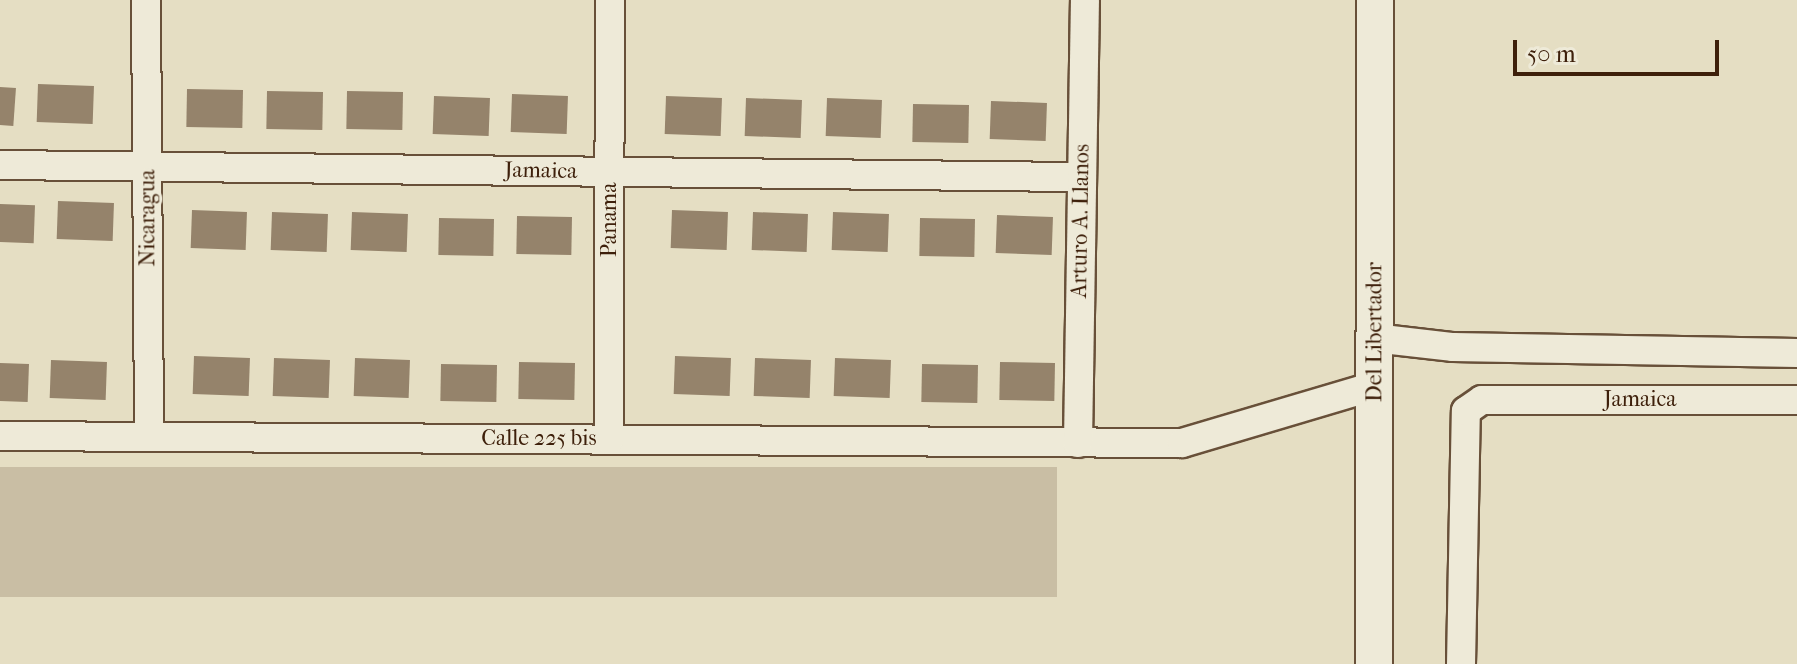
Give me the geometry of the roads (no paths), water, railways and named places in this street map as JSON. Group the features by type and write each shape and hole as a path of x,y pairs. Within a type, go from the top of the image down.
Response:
{"street":[{"name":"Nicaragua","path":"146,0 149,437"},
{"name":"Panama","path":"609,440 610,0"},
{"name":"Arturo A. Llanos","path":"1078,443 1085,0"},
{"name":"Del Libertador","path":"1374,664 1375,0"},
{"name":"Jamaica","path":"0,165 1082,177"},
{"path":"1374,338 1453,347 1797,353"},
{"name":"Calle 225 bis","path":"0,436 1182,443 1375,386"},
{"name":"Jamaica","path":"1461,664 1461,426 1482,400 1797,400"}]}
